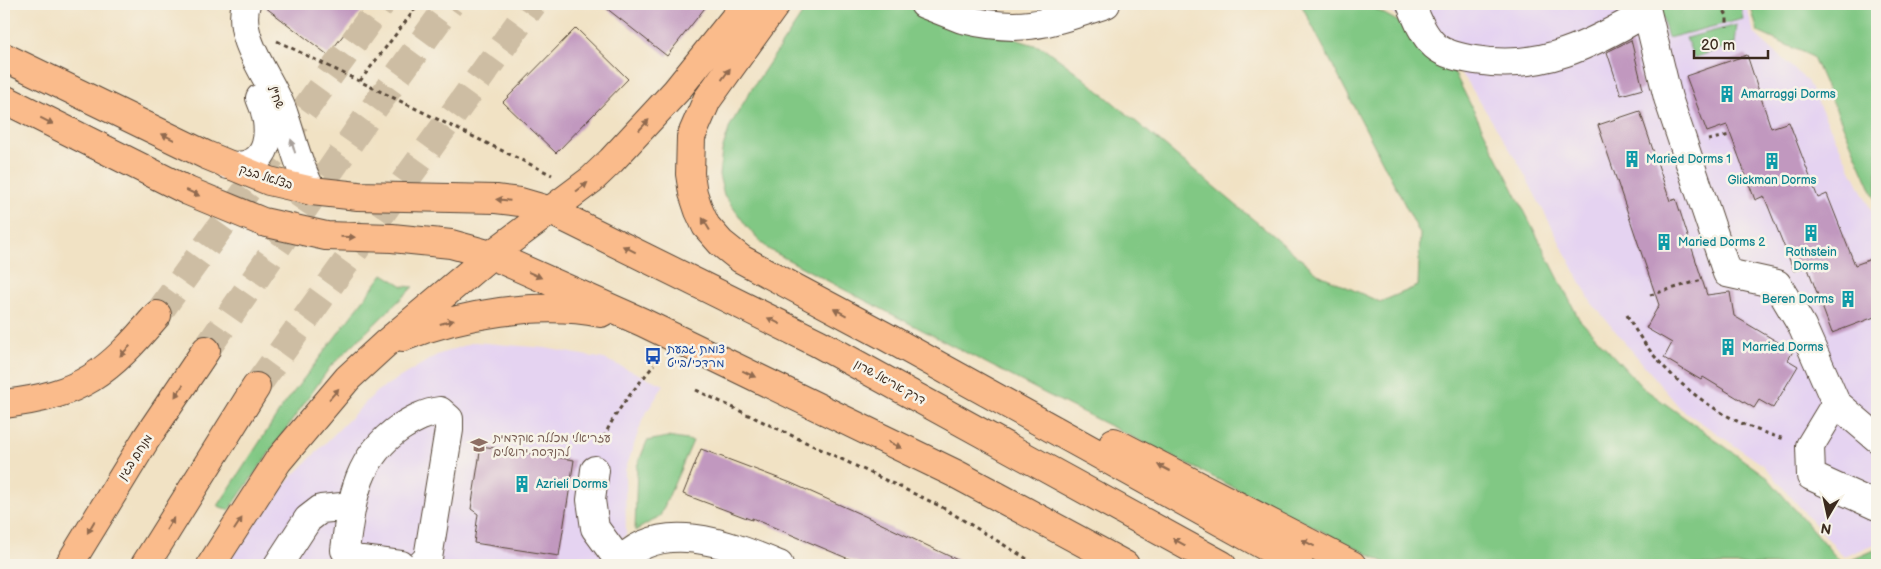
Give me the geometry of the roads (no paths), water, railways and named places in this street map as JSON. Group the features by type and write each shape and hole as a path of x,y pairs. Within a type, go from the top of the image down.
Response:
{"highway":[{"path":"211,565 278,461 348,378 385,344 491,255 591,180 676,91 746,4"},
{"path":"776,4 707,100 695,123 689,154 693,193 706,226 741,259 883,335 1299,565"},
{"name":"בצלאל בזק","path":"4,57 228,165 269,181 312,190 358,196 496,199 520,202 551,211"},
{"path":"4,99 188,191 263,222 326,236 392,238 442,243 472,248 491,255 642,322 956,474 1125,565"},
{"name":"דרך אריאל שרון","path":"551,211 818,342 1222,565"},
{"path":"385,344 422,329 458,319 508,312 563,309 592,311 642,322"},
{"path":"4,404 44,398 86,382 120,356 157,314"},
{"path":"883,335 1114,442 1352,565"},
{"path":"818,342 1028,441 1279,565"},
{"name":"מנחם בגין","path":"69,565 141,447 206,350"},
{"path":"145,565 256,387"},
{"path":"956,474 1093,565"}],"street":[{"name":"שח\"ל","path":"228,165 245,164 259,156 266,146 269,133 267,117 261,100 240,60 230,33 227,19 229,4"},
{"name":"שח\"ל","path":"246,4 244,21 254,53 284,114 297,160 312,190"},
{"path":"924,4 962,11 990,26 1013,28 1034,26 1106,4"},
{"path":"1411,4 1418,23 1436,48 1462,58 1498,64 1542,60 1596,41 1646,8 1668,98 1727,273 1777,284 1802,326 1836,403 1877,438"},
{"path":"1836,403 1810,446 1811,476 1877,506"},
{"path":"401,565 354,559 345,550 357,482 368,459 386,438 427,413 440,411 449,419 449,430 428,558 421,565"},
{"path":"595,470 591,500 595,528 618,564 645,543 678,538 700,540 740,550 779,565"},
{"path":"278,565 308,519 321,509 352,506"}],"tunnel":[{"path":"157,315 381,4"},
{"path":"206,350 361,126 450,4"},
{"path":"256,387 533,4"}],"place":[{"name":"Amarraggi Dorms","path":"1727,94"},
{"name":"Maried Dorms 1","path":"1632,159"},
{"name":"Glickman Dorms","path":"1772,161"},
{"name":"Rothstein Dorms","path":"1811,233"},
{"name":"Maried Dorms 2","path":"1664,242"},
{"name":"Beren Dorms","path":"1848,299"},
{"name":"Married Dorms","path":"1728,347"},
{"name":"צומת גבעת מרדכי/בייט","path":"653,356"},
{"name":"עזריאלי מכללה אקדמית להנדסה ירושלים","path":"479,445"},
{"name":"Azrieli Dorms","path":"522,484"}]}
